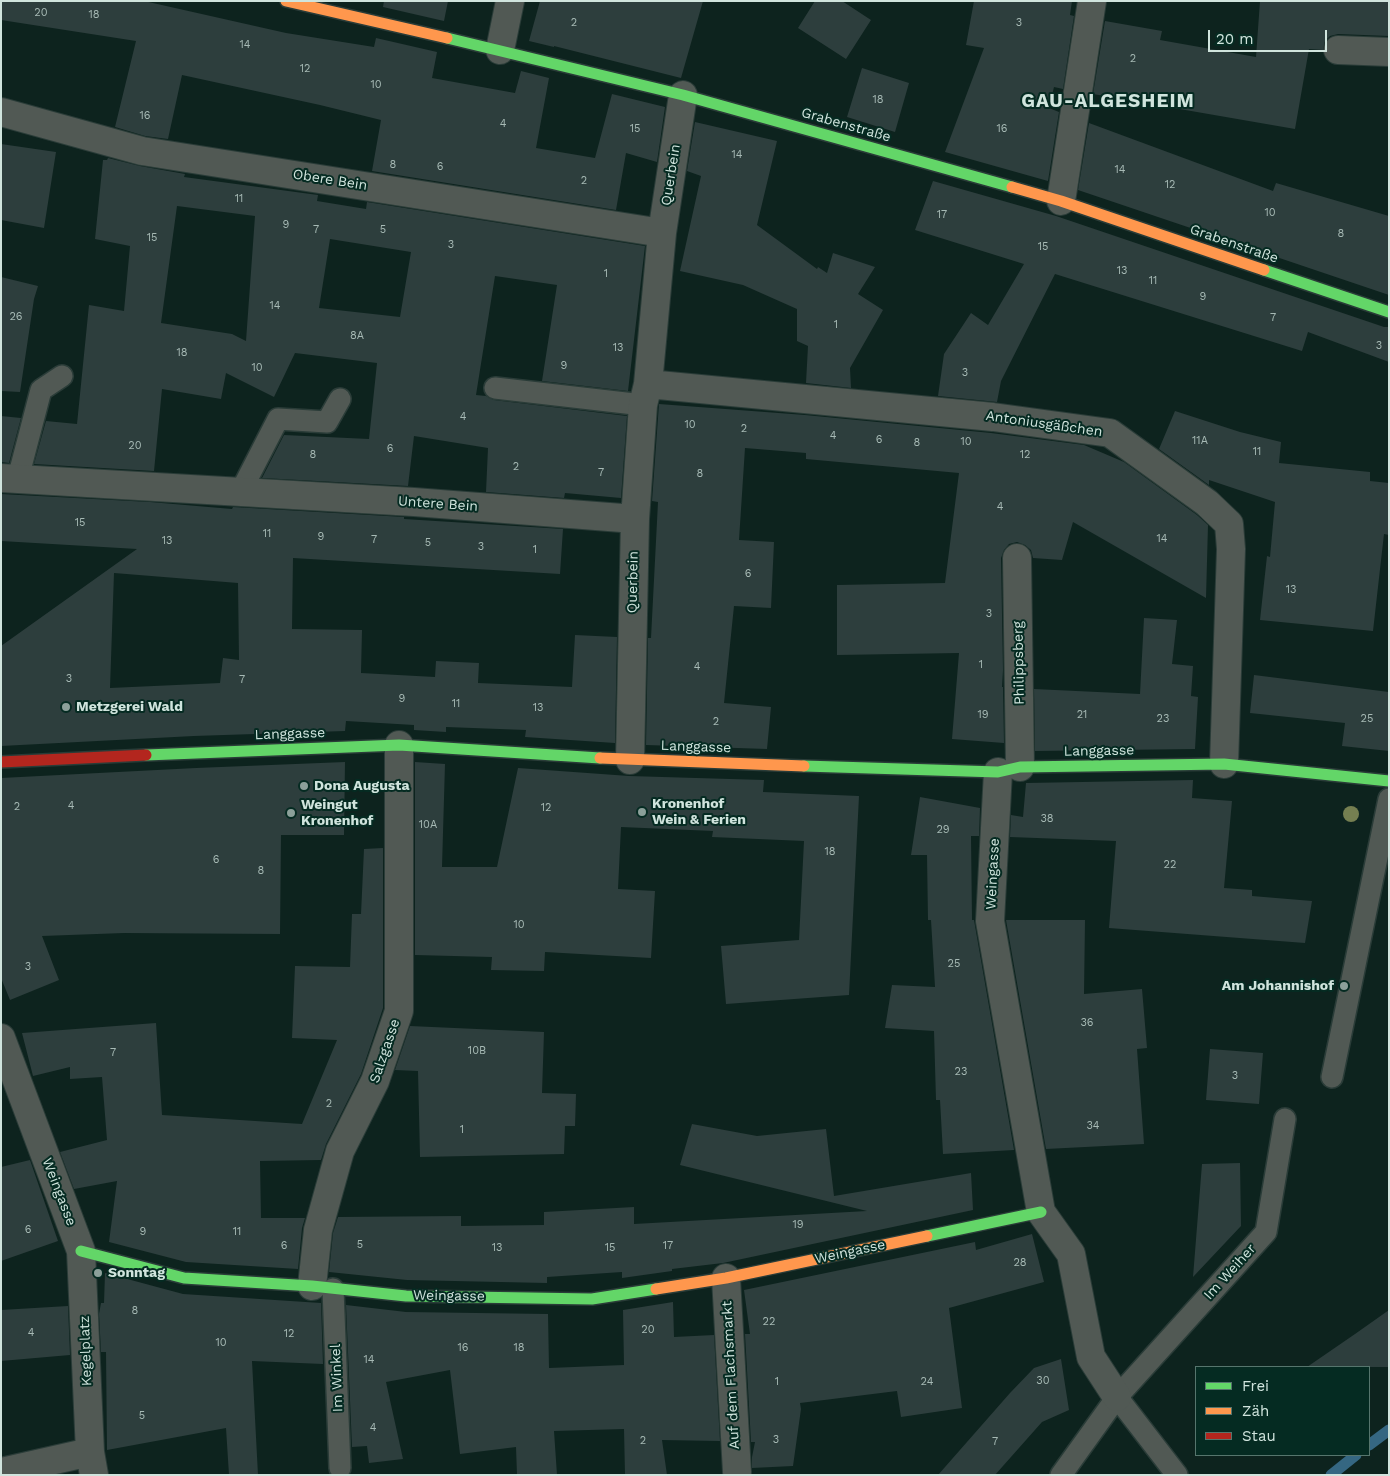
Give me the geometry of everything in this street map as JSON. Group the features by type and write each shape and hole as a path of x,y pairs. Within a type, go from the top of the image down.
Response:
{"street":[{"name":"Grabenstraße","path":"286,1 683,94 1061,201 1389,312"},
{"path":"500,50 510,1"},
{"path":"1061,201 1092,1"},
{"path":"1338,50 1389,52"},
{"name":"Querbein","path":"630,760 634,519 662,233 683,94"},
{"name":"Obere Bein","path":"1,112 142,150 662,233"},
{"name":"Antoniusgäßchen","path":"646,394 993,417 1110,433 1207,503 1229,524 1231,549 1224,764"},
{"name":"Untere Bein","path":"9,478 241,491 634,519"},
{"name":"Philippsberg","path":"1009,770 1017,558"},
{"name":"Langgasse","path":"1,762 195,752 399,745 630,760 1009,770 1224,764 1389,781"},
{"name":"Salzgasse","path":"323,1287 318,1230 340,1151 376,1081 398,1011 399,745"},
{"name":"Weingasse","path":"1009,770 990,921 1041,1212 1072,1254 1091,1357 1117,1397"},
{"name":"Weingasse","path":"1,1038 81,1251 184,1278 323,1287 406,1296 592,1298 726,1278 1041,1212"},
{"name":"Kegelplatz","path":"1,1472 92,1463 81,1251"},
{"name":"Auf dem Flachsmarkt","path":"726,1278 736,1472"}],"lane":[{"name":"Untere Bein","path":"9,478 41,390 62,376"},
{"path":"495,388 646,394"},
{"path":"241,491 278,419 327,422 340,399"},
{"path":"1332,1077 1389,799"},
{"name":"Im Weiher","path":"1061,1475 1117,1397 1266,1232 1285,1119"},
{"name":"Im Winkel","path":"323,1287 340,1468"},
{"path":"1117,1397 1177,1475"}],"building":[{"path":"1,1 144,1 286,33 374,47 376,38 437,52 432,78 515,93 521,71 549,78 536,148 595,158 612,94 665,107 657,162 626,153 616,210 372,171 381,120 182,75 168,139 145,136 115,127 136,41 1,20"},
{"path":"384,1 448,1 444,21 383,7"},
{"path":"540,1 703,1 681,78 529,41"},
{"path":"815,1 842,1 871,20 846,59 798,28"},
{"path":"974,1 1072,1 1070,15 1074,16 1063,89 1054,87 1049,108 1059,112 1048,181 945,152 984,48 966,45"},
{"path":"1260,1 1389,1 1389,36 1338,34 1330,36 1325,41 1323,50 1309,49 1295,129 1093,94 1105,21 1162,31 1160,40 1256,57"},
{"path":"862,68 909,83 895,132 847,117"},
{"path":"695,122 777,141 757,225 817,269 818,267 827,273 833,253 875,267 858,294 883,310 850,368 851,388 806,383 808,346 797,341 797,309 743,285 680,271 701,176 687,171"},
{"path":"1089,123 1273,191 1276,183 1389,216 1389,295 1078,190"},
{"path":"1,144 56,152 44,228 1,220"},
{"path":"108,158 185,174 184,177 318,195 317,201 366,209 367,202 645,246 628,391 542,381 557,285 495,276 476,395 486,396 494,400 627,416 621,498 565,493 564,498 486,492 488,448 414,436 408,486 262,478 284,435 369,439 377,363 295,353 274,397 226,373 221,399 162,389 154,471 34,464 46,421 77,424 89,305 124,311 130,246 95,239 103,160","holes":["177,206 255,216 246,341 232,334 161,323","330,239 411,252 400,317 319,308"]},
{"path":"933,181 1056,216 1384,327 1389,327 1389,362 1308,332 1302,351 1055,274 1001,381 997,402 938,396 944,354 971,313 988,325 1024,264 915,230"},
{"path":"1,277 38,286 34,299 20,392 1,391"},
{"path":"659,404 805,415 991,433 1084,445 1124,462 1208,525 1206,598 1073,522 1062,560 1033,558 1031,550 1025,545 1017,542 1009,544 1001,558 1004,743 952,739 959,653 837,655 837,585 945,583 959,473 806,459 806,453 745,448 739,540 774,542 771,608 734,606 724,703 771,707 767,749 646,745 648,638 651,638 658,502 652,501"},
{"path":"1175,411 1240,432 1281,442 1279,463 1370,472 1370,481 1389,483 1389,535 1384,534 1373,631 1260,620 1267,556 1270,557 1275,502 1209,480 1209,485 1159,449"},
{"path":"1,416 21,418 9,463 1,462"},
{"path":"1,494 150,502 232,509 233,507 404,517 404,519 563,529 560,574 293,558 292,629 362,630 361,673 435,677 436,661 479,663 478,683 572,687 575,635 617,637 615,743 525,737 526,730 446,727 446,732 414,730 414,725 346,721 345,731 194,736 1,746 1,646 137,549 1,541","holes":["114,573 238,583 239,660 223,658 220,683 110,688"]},
{"path":"1144,618 1177,620 1172,664 1193,666 1191,696 1198,697 1195,749 1035,751 1034,689 1140,694"},
{"path":"1254,675 1389,692 1389,751 1342,746 1345,723 1250,713"},
{"path":"345,762 344,835 281,835 280,934 124,933 42,936 59,980 10,1000 1,978 1,778"},
{"path":"415,762 445,764 442,867 497,867 518,768 629,776 764,780 763,792 859,796 849,995 726,1004 721,946 799,940 804,841 712,837 713,831 621,827 618,889 655,891 651,958 545,952 544,971 491,970 492,957 415,955"},
{"path":"1193,780 1192,798 1232,801 1224,888 1252,890 1252,896 1312,901 1305,943 1109,928 1116,841 1010,837 1011,815 1023,817 1026,783"},
{"path":"920,797 980,808 979,836 971,836 972,920 974,920 1014,1150 943,1154 940,1100 936,1100 934,1031 885,1028 892,985 935,987 931,920 928,920 927,855 911,855"},
{"path":"383,848 383,1008 361,1074 326,1144 321,1160 260,1161 261,1218 305,1218 302,1228 298,1269 186,1262 109,1242 117,1181 74,1189 60,1152 107,1140 102,1077 70,1079 70,1067 33,1076 22,1033 156,1023 162,1115 302,1124 337,1040 292,1038 295,966 350,967 352,914 361,914 364,849"},
{"path":"1006,920 1085,920 1084,994 1142,989 1147,1048 1137,1049 1144,1144 1046,1149"},
{"path":"410,1026 544,1032 542,1093 576,1094 575,1126 565,1126 564,1154 420,1157 418,1071 395,1070"},
{"path":"1210,1049 1263,1053 1259,1104 1206,1100"},
{"path":"692,1124 757,1136 826,1129 834,1196 971,1173 973,1210 723,1263 672,1269 672,1271 622,1278 622,1272 547,1277 547,1283 407,1280 329,1272 333,1233 338,1217 461,1216 461,1226 544,1225 544,1212 634,1207 634,1224 867,1211 680,1165"},
{"path":"30,1160 58,1241 1,1261 1,1167"},
{"path":"1240,1163 1241,1226 1193,1277 1202,1164"},
{"path":"1032,1234 1044,1282 949,1308 962,1408 901,1417 897,1391 800,1403 801,1409 793,1466 752,1468 755,1442 751,1442 745,1334 750,1334 744,1290 975,1242 976,1250"},
{"path":"105,1273 183,1294 321,1303 323,1364 252,1361 258,1475 229,1475 226,1428 107,1450 106,1352 101,1352 99,1314 101,1303 104,1303"},
{"path":"673,1302 674,1337 714,1335 720,1441 662,1440 667,1475 625,1475 624,1429 554,1431 557,1475 517,1475 516,1447 460,1454 450,1370 386,1382 403,1459 369,1463 367,1446 352,1447 346,1305 406,1312 548,1314 549,1368 624,1365 623,1310"},
{"path":"68,1306 70,1355 1,1361 1,1310"},
{"path":"1389,1310 1389,1367 1308,1366"},
{"path":"1061,1359 1069,1410 1042,1422 995,1475 938,1475 1034,1368"}],"waterway":[{"path":"1370,1444 1389,1430"},
{"path":"1331,1475 1355,1456"}],"traffic: fast":[{"path":"447,38 683,95 1012,187"},
{"path":"1264,270 1389,312"},
{"path":"146,755 399,745 600,758"},
{"path":"804,766 998,772 1020,767 1224,764 1389,781"},
{"path":"927,1236 1041,1212"},
{"path":"81,1251 184,1278 312,1286 406,1296 592,1299 656,1289"}],"traffic: slow":[{"path":"286,1 447,38"},
{"path":"1012,187 1061,201 1264,270"},
{"path":"600,758 804,766"},
{"path":"656,1289 726,1278 927,1236"}],"traffic: jam":[{"path":"1,762 146,755"}],"place":[{"name":"Metzgerei Wald","path":"66,707"},
{"name":"Dona Augusta","path":"304,786"},
{"name":"Kronenhof Wein & Ferien","path":"642,812"},
{"name":"Weingut Kronenhof","path":"291,813"},
{"name":"Am Johannishof","path":"1344,986"},
{"name":"Sonntag","path":"98,1273"}],"district":[{"name":"GAU-ALGESHEIM","path":"1108,101"}]}
